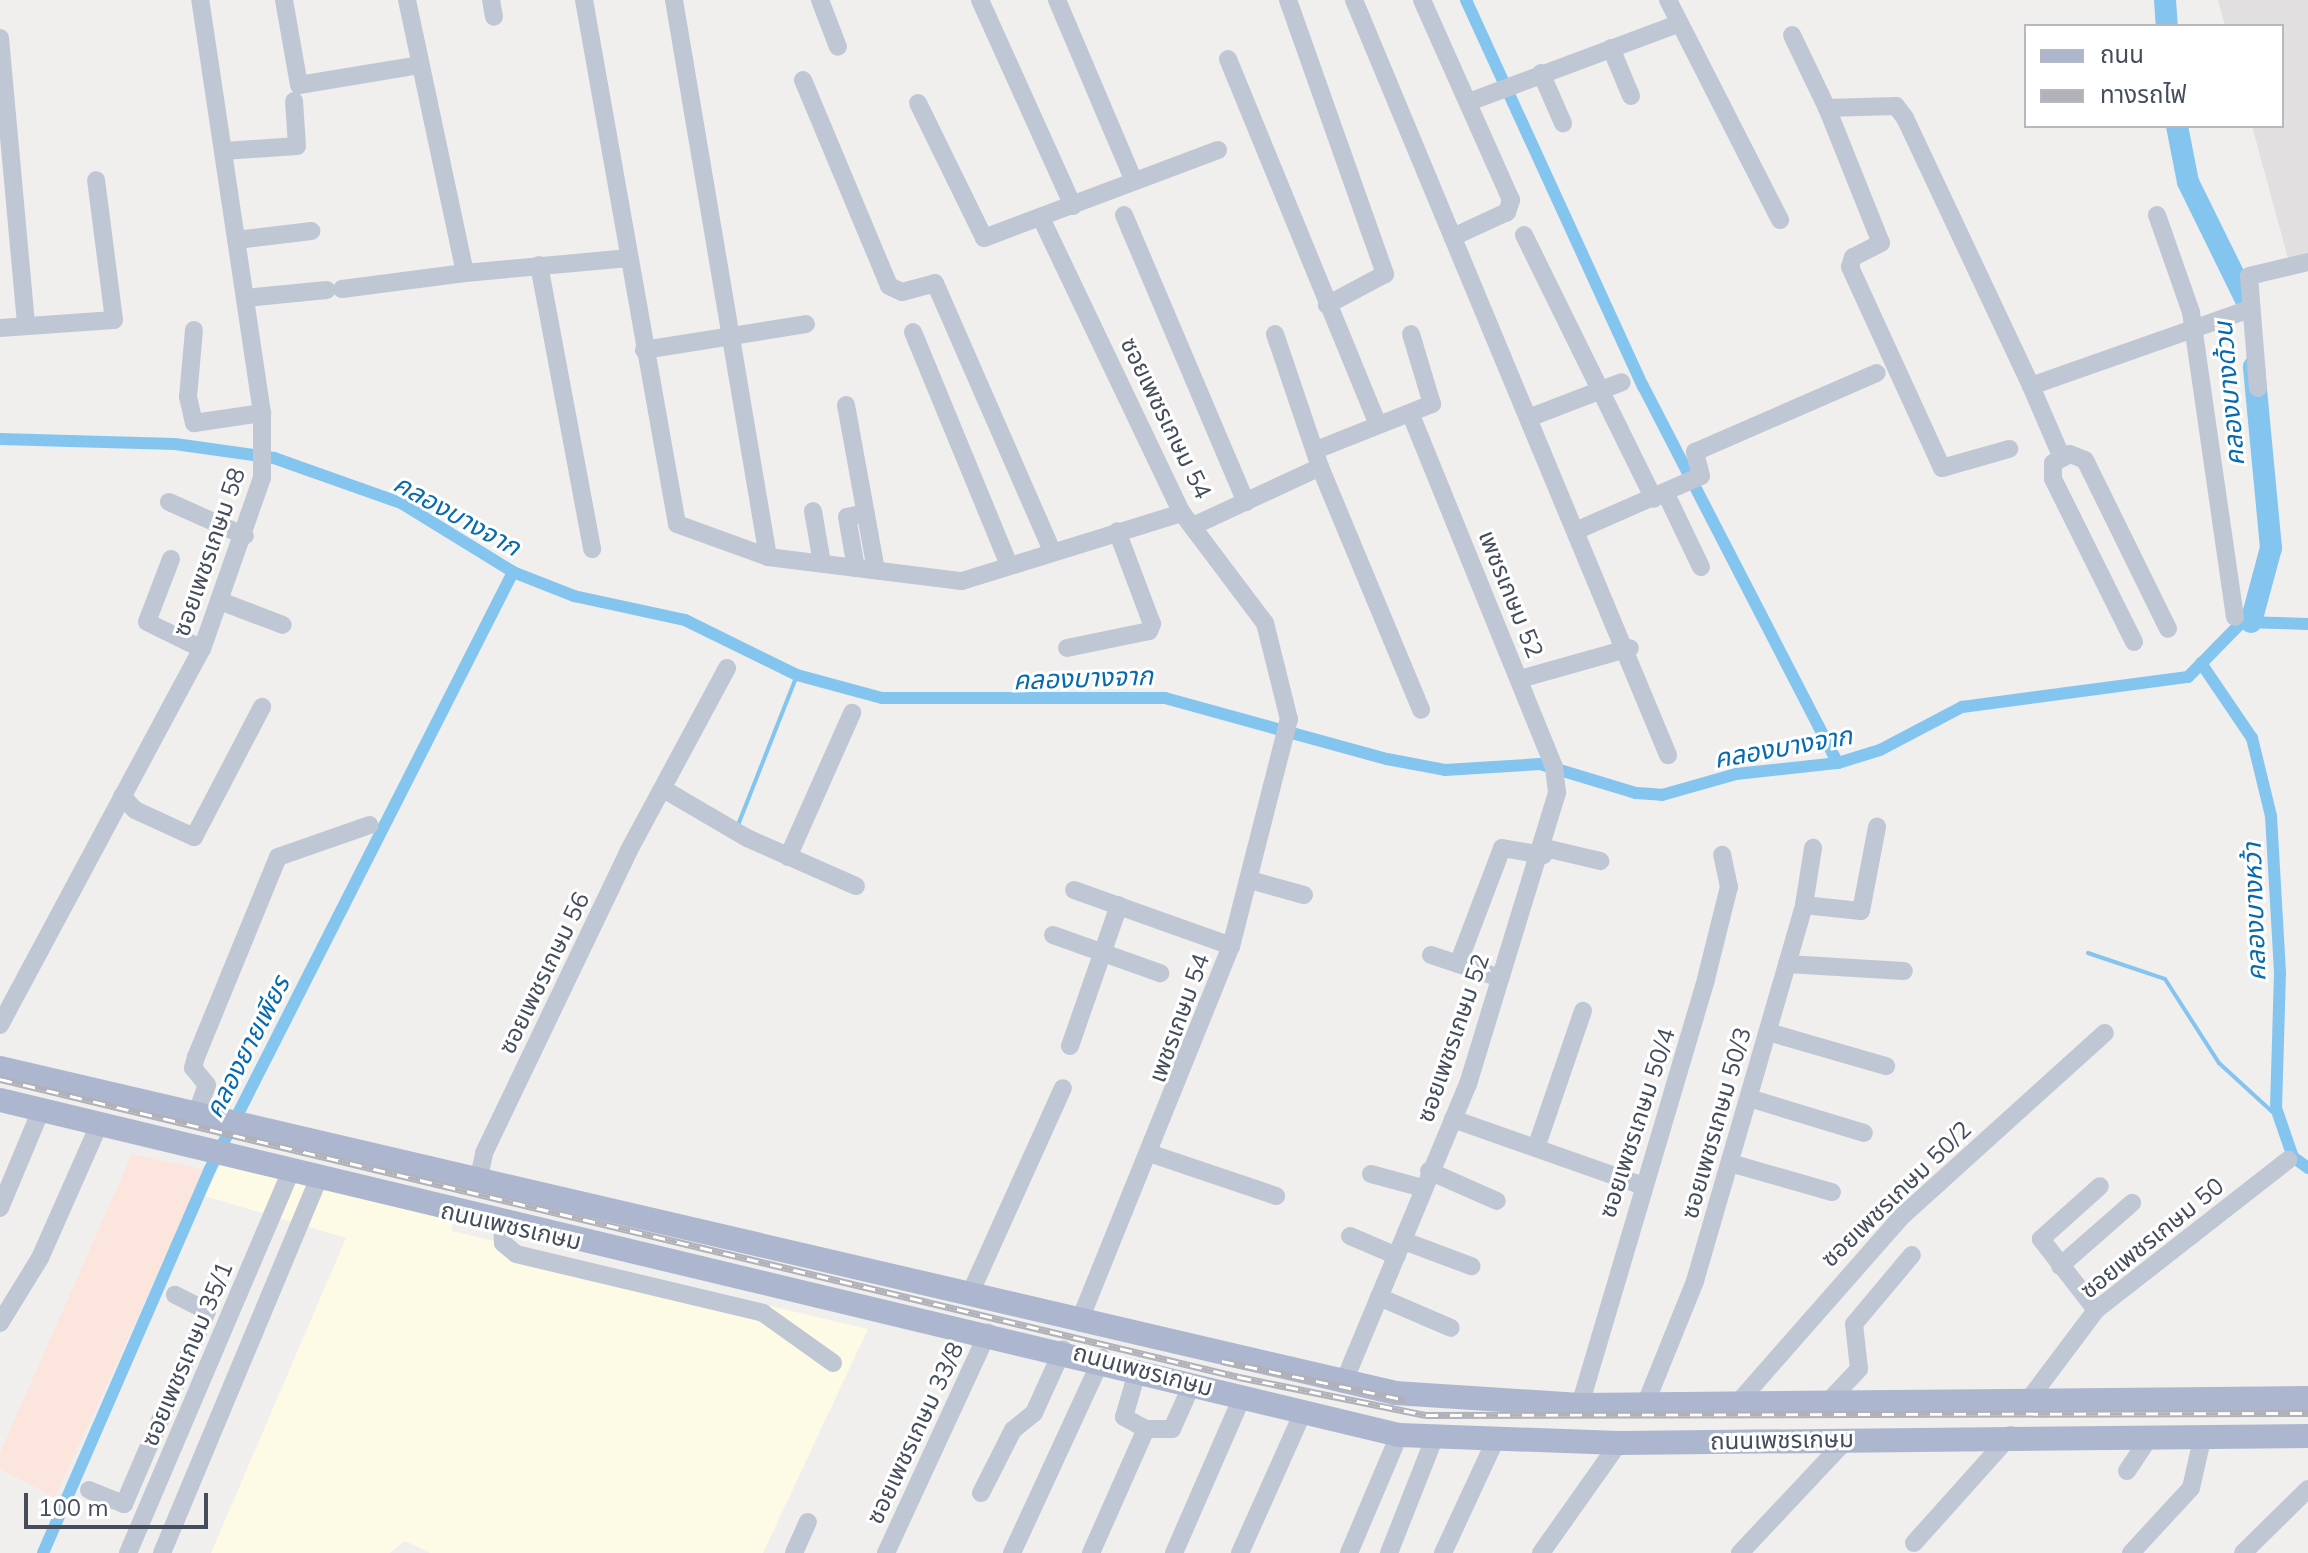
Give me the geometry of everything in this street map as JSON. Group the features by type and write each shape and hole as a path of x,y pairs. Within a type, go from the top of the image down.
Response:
{"main road":[{"name":"ถนนเพชรเกษม","path":"0,1068 1343,1384 1580,1405 2308,1398"},
{"name":"ถนนเพชรเกษม","path":"0,1100 502,1224 1102,1358 1192,1384 1399,1435 1494,1443 2011,1435 2308,1436"},
{"path":"2117,1436 2107,1419 2121,1401"},
{"path":"2071,1402 2088,1427 2073,1436"}],"street":[{"name":"ซอยเพชรเกษม 58","path":"0,1025 202,649 245,536 262,478 266,452 262,413 200,0"},
{"path":"284,0 299,85 420,65"},
{"path":"407,0 465,273"},
{"path":"584,0 677,524 768,557 962,581 1051,549 1117,531 1187,519 1246,502 1377,423 1412,417 1434,398 1411,334"},
{"path":"674,0 768,557"},
{"path":"820,0 838,47"},
{"path":"980,0 1073,206"},
{"path":"1057,0 1133,179"},
{"path":"1288,0 1385,274 1327,305"},
{"path":"1354,0 1630,648 1668,755"},
{"path":"1422,0 1512,206 1453,237"},
{"path":"1668,0 1780,220"},
{"path":"1469,102 1518,81 1678,24"},
{"path":"1792,35 1827,108 1881,243 1853,257 1850,267 1942,468 2009,449"},
{"path":"0,38 26,326"},
{"path":"1611,48 1631,96"},
{"path":"1228,59 1377,423"},
{"path":"1541,73 1563,123"},
{"path":"803,80 889,286 902,292 935,283 1051,549"},
{"path":"225,151 297,146 294,101"},
{"path":"918,103 984,238 1042,220 1133,179 1218,150"},
{"path":"1827,108 1896,106 1905,118 2062,458"},
{"path":"0,328 108,322 117,314 96,180"},
{"path":"1124,215 1246,502"},
{"path":"2157,215 2193,323 2235,617"},
{"name":"ซอยเพชรเกษม 54","path":"1042,220 1187,519 1265,623 1289,719"},
{"path":"236,240 311,231"},
{"path":"1524,235 1599,390 1701,567"},
{"path":"245,298 629,258"},
{"path":"2258,388 2242,311 2249,276 2308,262"},
{"path":"539,265 592,549"},
{"path":"2031,386 2193,323 2242,311"},
{"path":"644,350 806,324"},
{"path":"194,330 188,397 194,423 262,413"},
{"path":"913,332 1009,565"},
{"path":"1275,334 1318,459 1421,710"},
{"path":"1580,529 1702,475 1695,452 1877,373"},
{"path":"1531,417 1622,382"},
{"path":"846,405 856,568"},
{"name":"เพชรเกษม 52","path":"1412,417 1549,753 1557,792"},
{"path":"2134,642 2053,479 2050,468 2062,458 2075,453 2085,460 2168,629"},
{"path":"169,502 245,536"},
{"path":"813,511 822,563"},
{"path":"852,511 876,570"},
{"path":"1067,648 1149,631 1152,624 1117,531"},
{"path":"171,559 147,622 202,649"},
{"path":"220,601 283,625"},
{"path":"1520,679 1630,648"},
{"name":"ซอยเพชรเกษม 56","path":"478,1182 484,1153 727,668"},
{"path":"122,796 135,810 194,837 262,707"},
{"path":"788,856 852,713"},
{"name":"เพชรเกษม 54","path":"1079,1323 1152,1154 1231,946 1284,757 1289,719"},
{"path":"665,790 788,856 856,886"},
{"name":"ซอยเพชรเกษม 52","path":"1343,1384 1453,1119 1544,852 1557,792"},
{"path":"196,1115 207,1085 193,1068 196,1057 278,857 370,825"},
{"path":"1804,905 1861,911 1877,827"},
{"path":"1458,964 1502,848 1600,861"},
{"name":"ซอยเพชรเกษม 50/3","path":"1645,1405 1695,1281 1804,905 1813,848"},
{"name":"ซอยเพชรเกษม 50/4","path":"1580,1405 1729,887 1722,855"},
{"path":"1250,880 1304,895"},
{"path":"1074,890 1231,946"},
{"path":"1070,1046 1119,905"},
{"path":"1053,935 1160,973"},
{"path":"1431,955 1500,978"},
{"path":"1787,964 1904,971"},
{"path":"1536,1148 1583,1011"},
{"path":"1768,1032 1886,1066"},
{"name":"ซอยเพชรเกษม 50/2","path":"1736,1405 1900,1218 2105,1033"},
{"path":"969,1296 1063,1088"},
{"path":"1749,1098 1864,1133"},
{"path":"0,1208 41,1110"},
{"path":"1453,1119 1643,1186"},
{"path":"0,1323 40,1258 99,1125"},
{"path":"1152,1154 1276,1196"},
{"name":"ซอยเพชรเกษม 50","path":"2027,1402 2096,1310 2288,1160"},
{"path":"1730,1163 1832,1192"},
{"name":"ซอยเพชรเกษม 35/1","path":"128,1553 290,1173"},
{"path":"1371,1174 1426,1179 1497,1201"},
{"path":"162,1553 318,1180"},
{"path":"2096,1310 2041,1239 2100,1186"},
{"path":"2060,1266 2132,1203"},
{"path":"502,1224 503,1243 516,1254 763,1313 833,1363"},
{"path":"1350,1236 1471,1266"},
{"path":"1826,1404 1859,1369 1854,1324 1912,1255"},
{"path":"89,1490 124,1504 207,1311 175,1295"},
{"path":"1379,1297 1451,1328"},
{"path":"202,1322 223,1330"},
{"name":"ซอยเพชรเกษม 33/8","path":"886,1553 988,1332"},
{"path":"981,1493 1013,1430 1034,1413 1063,1349"},
{"path":"1012,1553 1102,1358"},
{"path":"1138,1369 1124,1417 1146,1429 1172,1429 1192,1384"},
{"path":"1174,1553 1243,1395"},
{"path":"1240,1553 1304,1410"},
{"path":"1091,1553 1146,1429"},
{"path":"1349,1553 1399,1435"},
{"path":"1914,1543 2011,1435"},
{"path":"2127,1471 2151,1435"},
{"path":"2131,1553 2191,1488 2203,1435"},
{"path":"1389,1553 1434,1439"},
{"path":"1740,1553 1847,1439"},
{"path":"1443,1553 1494,1443"},
{"path":"1541,1553 1619,1443"},
{"path":"2243,1553 2308,1489"},
{"path":"794,1553 808,1522"}],"shaded area":[{"path":"2218,0 2308,0 2308,258 2289,262 2253,128 2284,128 2284,24 2224,24"},
{"path":"132,1154 205,1170 55,1497 0,1469 0,1453"},
{"path":"221,1163 452,1217 452,1231 868,1329 763,1553 430,1553 405,1541 390,1553 211,1553 346,1238 205,1196"}],"waterway":[{"path":"1466,0 1643,386 1838,763"},
{"name":"คลองบางด้วน","path":"2165,0 2167,24"},
{"name":"คลองบางด้วน","path":"2177,128 2188,182 2248,304"},
{"name":"คลองบางด้วน","path":"2251,622 2271,548 2254,367"},
{"name":"คลองบางจาก","path":"0,439 175,444 274,458 401,503 513,572 574,596 685,620 797,675 882,698 1165,698 1387,759 1445,770 1540,764 1636,793 1662,795 1736,774 1838,763 1880,750 1962,707 2188,677 2242,622 2308,624"},
{"name":"คลองยายเพียร","path":"43,1553 210,1169 513,572"},
{"name":"คลองบางหว้า","path":"2201,663 2252,738 2271,816 2280,973 2276,1108 2293,1157 2308,1168"},
{"path":"738,825 797,675"},
{"path":"2088,953 2165,979 2219,1063 2279,1118"}],"railway":[{"path":"0,1079 1239,1377 1426,1415 2308,1413"},
{"path":"1222,1361 1406,1400"}]}
